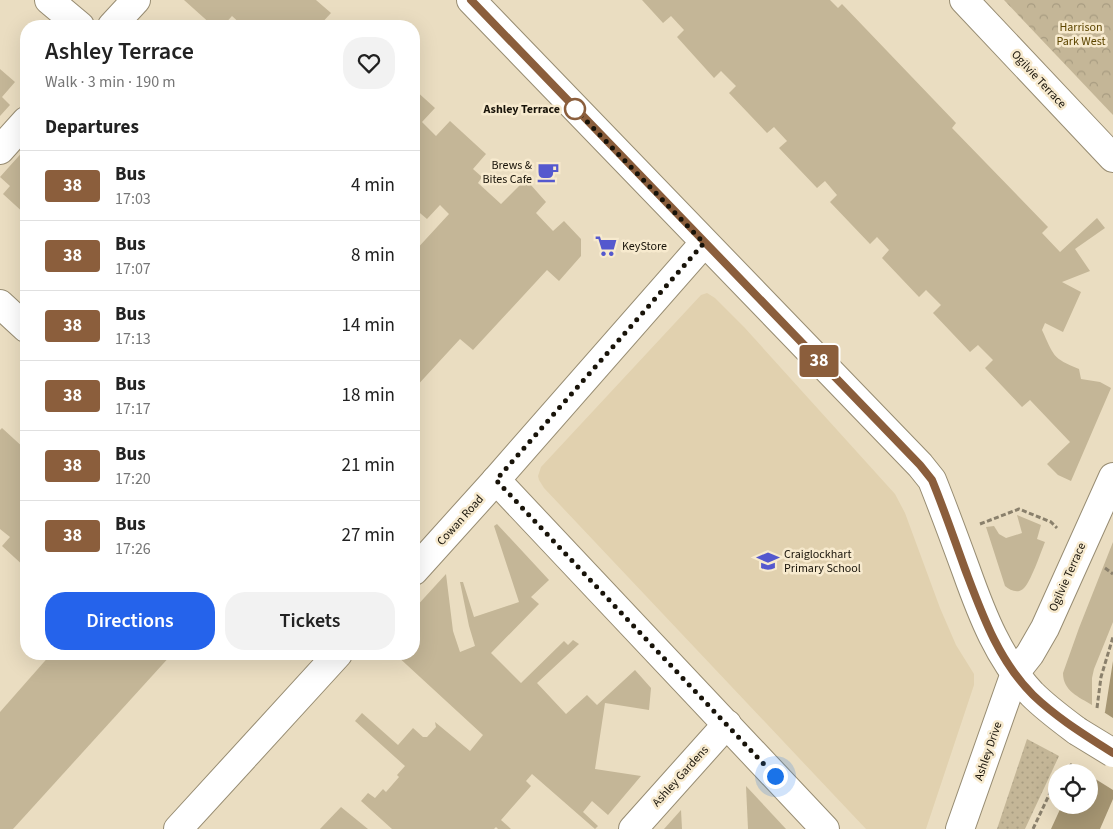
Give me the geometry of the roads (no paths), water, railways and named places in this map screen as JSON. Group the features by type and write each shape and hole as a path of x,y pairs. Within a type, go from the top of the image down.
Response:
{"street":[{"path":"50,0 73,20"},
{"path":"118,20 136,0"},
{"path":"471,0 920,465 932,480 992,638 1015,674 1032,694 1053,713 1077,731 1113,753"},
{"name":"Ogilvie Terrace","path":"964,0 1113,158"},
{"path":"0,150 20,128"},
{"name":"Cowan Road","path":"420,564 704,243"},
{"path":"0,304 20,322"},
{"name":"Ogilvie Terrace","path":"1015,674 1030,654 1045,628 1113,477"},
{"path":"496,480 825,829"},
{"path":"178,829 333,660"},
{"name":"Ashley Drive","path":"960,829 1015,674"},
{"name":"Ashley Gardens","path":"633,829 727,724"}],"place":[{"name":"Ashley Terrace","path":"575,109"},
{"name":"Brews & Bites Cafe","path":"548,172"},
{"name":"KeyStore","path":"606,246"},
{"name":"Craiglockhart Primary School","path":"768,561"}],"park label":[{"name":"Harrison Park West","path":"1081,34"}]}
